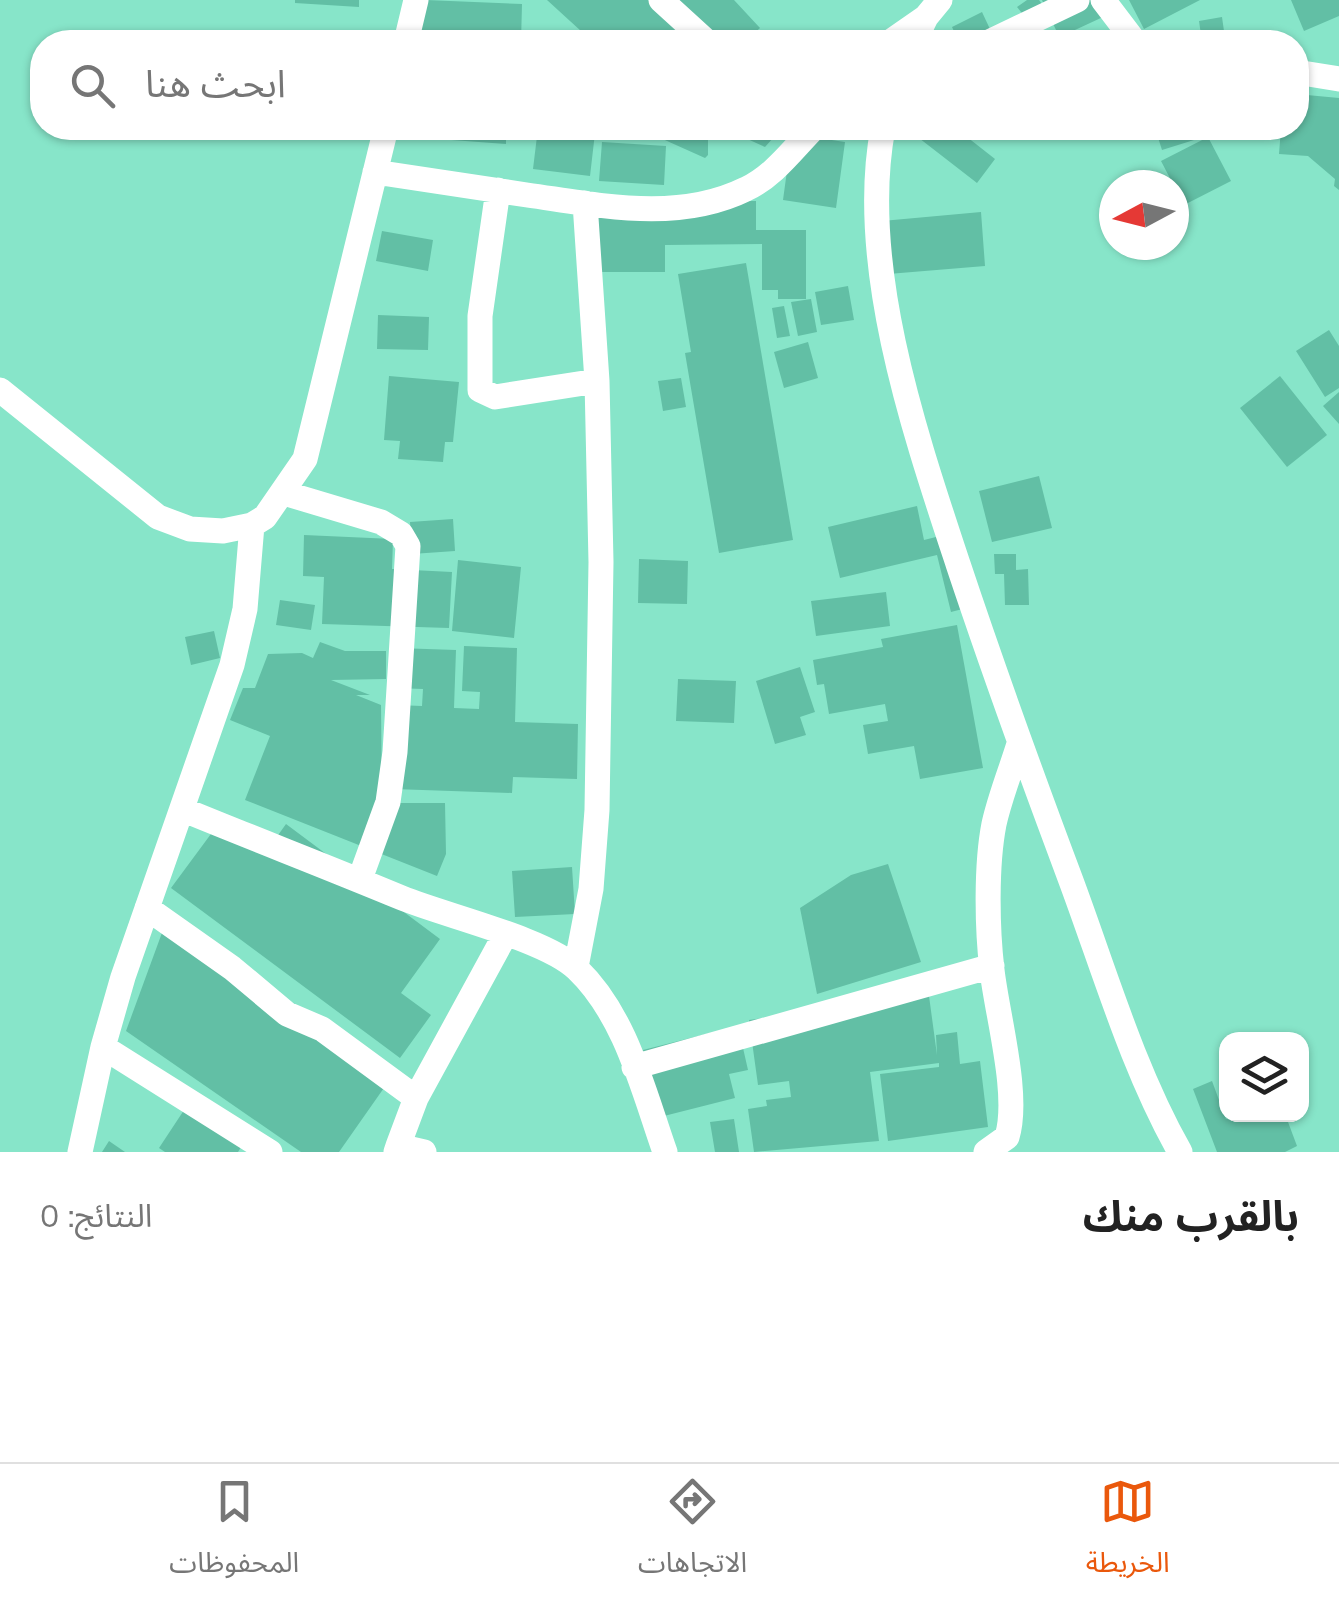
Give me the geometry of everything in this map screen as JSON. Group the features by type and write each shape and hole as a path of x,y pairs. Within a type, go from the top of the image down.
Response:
{"street":[{"path":"409,30 416,0"},
{"path":"661,0 694,30"},
{"path":"1014,30 1077,0"},
{"path":"1102,0 1126,30"},
{"path":"906,30 933,9"},
{"path":"1309,74 1339,78"},
{"path":"0,390 158,517 190,529 222,531 252,525 284,493 305,460 383,140"},
{"path":"376,172 658,210 723,198 765,179 800,140"},
{"path":"881,140 876,204 884,288 917,436 1019,744 1147,1084 1180,1152"},
{"path":"498,190 480,316 480,390 495,397 597,381"},
{"path":"576,967 591,889 597,810 601,562 597,381 585,203"},
{"path":"284,493 393,527 408,546 396,752 388,802 360,879"},
{"path":"80,1152 103,1047 232,665 245,609 252,525"},
{"path":"986,1152 1006,1137 1010,1118 992,966 992,837 1019,744"},
{"path":"184,810 403,898 552,952 576,967 604,1001 624,1039 665,1152"},
{"path":"147,908 232,968 287,1014 322,1029 416,1098"},
{"path":"424,1152 397,1149 416,1098 506,935"},
{"path":"634,1067 992,966"},
{"path":"103,1047 270,1152"}],"building":[{"path":"359,0 359,7 295,3"},
{"path":"426,0 522,4 521,30 420,30"},
{"path":"547,0 648,0 681,30 580,30"},
{"path":"679,0 734,0 760,28 758,30 707,30"},
{"path":"1027,0 1039,0 1046,9 1030,23 1017,7"},
{"path":"1042,0 1095,0 1103,17 1075,30 1056,30"},
{"path":"1129,0 1200,0 1144,29"},
{"path":"1291,0 1339,0 1339,16 1304,30"},
{"path":"982,12 990,30 953,30 952,27"},
{"path":"1222,17 1224,30 1200,30 1199,21"},
{"path":"1309,95 1339,98 1339,190 1334,186 1335,179 1308,156 1279,154 1280,140 1309,140"},
{"path":"452,140 506,140 506,144"},
{"path":"537,140 594,140 590,176 533,169"},
{"path":"665,140 708,140 705,158"},
{"path":"750,140 771,140 765,147"},
{"path":"791,140 845,142 836,208 783,200"},
{"path":"921,140 971,140 995,159 977,183"},
{"path":"1159,140 1194,140 1162,150"},
{"path":"1210,140 1231,181 1189,202 1189,170 1166,170 1161,161"},
{"path":"602,142 666,146 664,185 599,181"},
{"path":"756,201 756,230 806,230 806,299 778,299 778,290 762,290 762,244 665,245 665,272 582,272 582,202"},
{"path":"981,212 985,266 876,275 871,222"},
{"path":"382,231 433,240 428,271 376,261"},
{"path":"746,263 793,540 719,553 685,353 691,352 678,274"},
{"path":"848,286 854,320 821,325 815,292"},
{"path":"811,299 817,332 798,336 791,302"},
{"path":"784,306 790,336 777,338 772,308"},
{"path":"378,315 429,317 428,350 377,349"},
{"path":"1329,330 1339,346 1339,388 1325,397 1296,351"},
{"path":"808,342 818,378 784,388 774,352"},
{"path":"389,376 459,382 453,442 445,442 443,462 398,459 400,441 384,440"},
{"path":"1280,376 1327,435 1287,467 1240,408"},
{"path":"681,378 686,407 663,411 658,381"},
{"path":"1339,392 1339,424 1323,406"},
{"path":"1039,476 1052,528 992,542 979,491"},
{"path":"917,506 924,540 956,532 974,606 951,612 937,555 840,578 828,527"},
{"path":"453,519 455,551 412,554 410,522"},
{"path":"304,535 393,539 392,569 452,572 449,628 322,624 324,577 303,576"},
{"path":"994,554 1016,554 1016,570 1028,569 1029,605 1005,605 1004,574 995,574"},
{"path":"639,559 688,561 687,604 638,603"},
{"path":"458,560 521,567 514,638 452,631"},
{"path":"886,592 890,626 816,636 811,601"},
{"path":"280,600 315,605 311,630 276,625"},
{"path":"957,625 983,768 920,779 914,746 868,754 863,725 888,721 885,704 829,714 824,684 817,685 813,660 883,647 881,639"},
{"path":"214,631 220,658 191,665 185,637"},
{"path":"320,642 345,651 386,651 386,679 331,680 370,695 356,695 381,705 382,803 445,803 446,854 437,876 245,800 270,736 230,720 243,688 255,688 268,654 302,653 313,658"},
{"path":"464,646 517,648 515,722 578,724 577,779 513,777 512,793 393,789 396,705 422,706 423,689 395,688 397,648 456,650 454,708 479,709 480,692 462,691"},
{"path":"800,667 815,712 800,717 806,735 775,744 756,681"},
{"path":"678,679 736,681 734,723 676,721"},
{"path":"222,819 266,852 286,824 440,939 401,993 431,1015 400,1058 171,888"},
{"path":"888,864 921,962 817,994 800,908 851,875"},
{"path":"572,867 575,914 515,917 512,871"},
{"path":"163,930 386,1085 339,1152 301,1152 126,1031"},
{"path":"929,996 937,1055 936,1035 957,1032 960,1064 980,1061 988,1127 888,1141 880,1074 939,1067 939,1063 870,1072 879,1141 754,1152 748,1109 767,1106 766,1100 791,1097 789,1081 758,1085 749,1020"},
{"path":"738,1026 748,1070 729,1074 735,1098 660,1117 643,1050"},
{"path":"1212,1081 1219,1100 1219,1122 1288,1122 1297,1146 1285,1152 1217,1152 1193,1089"},
{"path":"190,1101 246,1139 238,1152 165,1152 159,1148"},
{"path":"734,1119 739,1152 715,1152 710,1122"},
{"path":"109,1141 125,1152 102,1152"}]}
